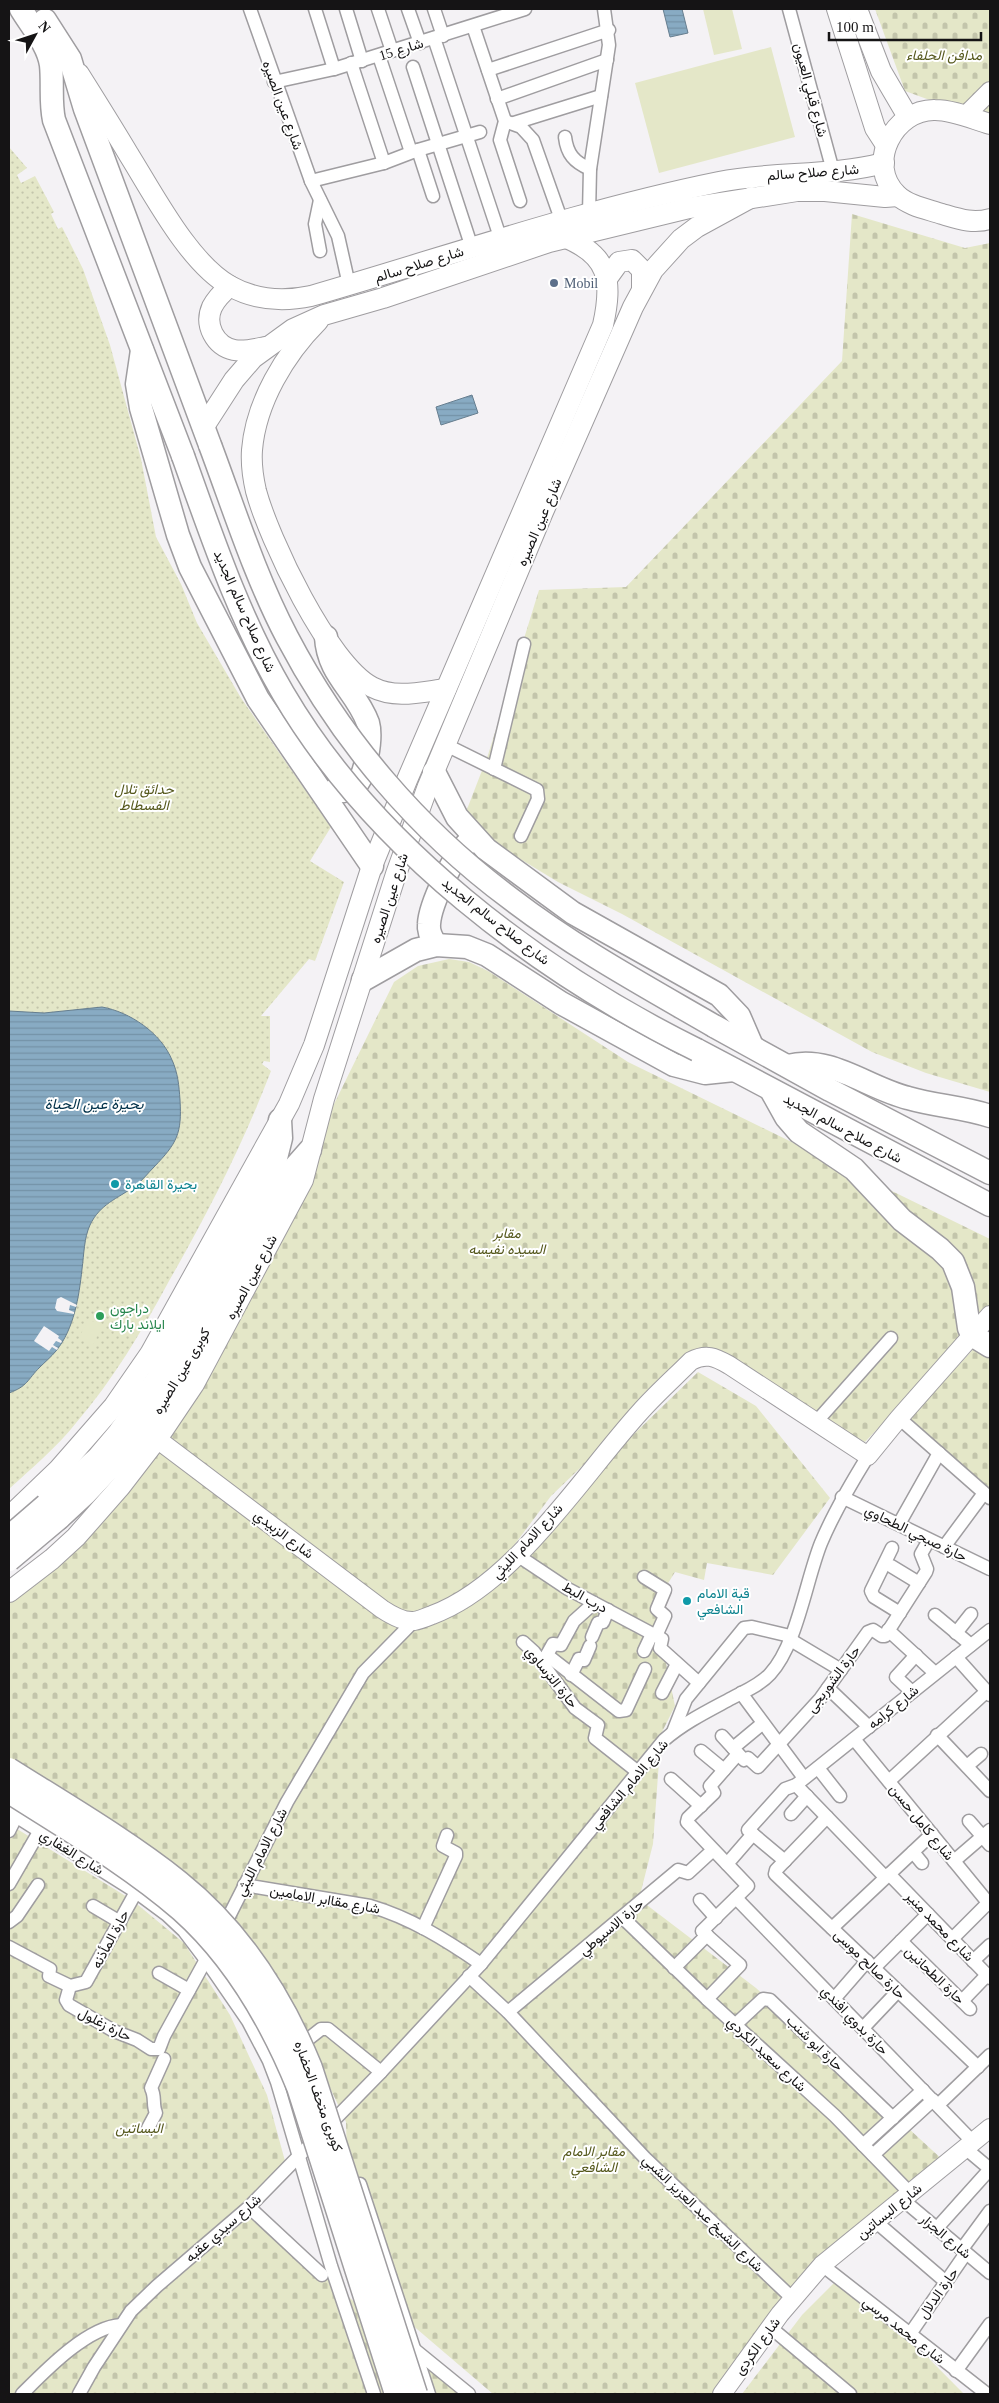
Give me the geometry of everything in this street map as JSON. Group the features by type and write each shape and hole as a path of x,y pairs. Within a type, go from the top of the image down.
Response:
{"highway":[{"path":"21,9 47,51 50,63 54,120 142,350 137,372 138,396 183,550 248,682 276,729 372,866"},
{"name":"شارع صلاح سالم","path":"38,9 70,59 85,109 207,436"},
{"name":"شارع صلاح سالم الجديد","path":"142,350 225,571 267,664 302,722 342,777 421,860 506,933 591,992 640,1021 990,1205"},
{"name":"شارع صلاح سالم الجديد","path":"207,436 253,559 287,636 329,709 381,776 430,829 512,900 610,966 830,1090 990,1173"},
{"path":"311,778 333,791 343,792 354,786 361,776 370,738 366,719 330,662 326,637"},
{"path":"434,772 457,817 474,838 523,878 573,913 719,995 739,1016 752,1046"},
{"path":"436,945 430,934 430,916 454,858 474,838"},
{"path":"363,980 412,952 436,945 467,947 487,955 561,1002 674,1065 705,1073 734,1070"},
{"path":"788,1066 805,1063 823,1064 908,1098 965,1108 990,1116"},
{"path":"771,1090 780,1108 799,1132 858,1172 902,1220 940,1249 953,1262 961,1278 966,1320 981,1340"},
{"name":"كوبرى عين الصيره","path":"9,1537 97,1459 119,1433 157,1380 276,1158 281,1138 280,1120"},
{"name":"كوبرى عين الصيره","path":"9,1560 112,1468 153,1418 190,1359 287,1176 310,1150"},
{"name":"كوبرى متحف الحضاره","path":"9,1769 99,1826 179,1883 228,1931 270,1986 293,2026 311,2068 416,2394"},
{"name":"كوبرى متحف الحضاره","path":"9,1792 121,1865 164,1896 212,1942 250,1991 280,2045 298,2087 396,2394"}],"main road":[{"path":"837,9 885,154 890,185 898,196 910,204 965,221 990,219"},
{"path":"857,9 881,71 908,117"},
{"name":"شارع صلاح سالم","path":"70,59 180,234 207,269 230,286 251,295 288,300 311,296 501,240 752,197 825,190 885,197 898,196"},
{"path":"885,154 894,130 908,117 933,110 964,116 990,124"},
{"name":"شارع صلاح سالم","path":"207,436 234,380 265,347 293,328 324,315 563,230 589,214 720,182 757,176 833,171 885,154"},
{"name":"شارع عين الصيره","path":"9,1592 52,1560 120,1487 158,1439 194,1384 303,1180 318,1118 396,874 434,772 543,512 642,288 653,270 681,239 697,227 752,197"},
{"name":"شارع عين الصيره","path":"9,1518 58,1470 114,1406 145,1361 299,1083 314,1045 372,866 603,325 607,303 606,280 595,255 563,230"},
{"path":"606,280 618,262 632,260 642,270 642,288"},
{"path":"230,286 212,307 210,320 212,333 220,343 232,350 265,347"},
{"path":"324,315 301,340 274,381 257,424 252,464 257,496 273,535 300,591 326,637 346,666 360,679 374,688 400,694 446,689"},
{"path":"9,1518 31,1526 42,1534 49,1546 52,1560"}],"street":[{"name":"شارع عين الصيره","path":"250,9 274,82 311,181 338,236 349,285"},
{"path":"315,9 334,69"},
{"path":"346,9 357,62 384,163"},
{"path":"378,9 392,52"},
{"path":"408,9 420,43"},
{"path":"434,9 439,37 467,136 501,240"},
{"name":"شارع 15","path":"274,82 334,69 379,56 473,26 498,13 525,9"},
{"path":"589,214 590,169 607,60 609,30 604,9"},
{"name":"شارع قبلي العيون","path":"790,9 833,171"},
{"path":"473,26 497,99 509,122 528,133 532,140 563,230"},
{"path":"488,70 609,30"},
{"path":"379,56 414,151 433,196"},
{"path":"497,99 607,60"},
{"path":"413,67 472,248"},
{"path":"964,116 990,91"},
{"path":"520,201 500,140 509,122 601,96"},
{"path":"311,181 384,163 414,151 480,132"},
{"path":"565,137 566,148 572,158 580,165 590,169"},
{"path":"320,200 315,224 320,251"},
{"path":"494,769 524,644"},
{"path":"446,745 535,788 538,792 538,799 521,836"},
{"name":"شارع الامام الشافعي","path":"381,2072 481,1964 664,1740 674,1732 759,1683 771,1673 782,1658 820,1544 842,1497 868,1456 898,1418 981,1340 990,1315"},
{"path":"817,1421 891,1338"},
{"name":"شارع الامام الليثي","path":"206,1960 287,1802 363,1673 414,1621 451,1608 469,1597 517,1555 640,1412 691,1361 701,1355 714,1356 817,1421 868,1456"},
{"path":"898,1418 987,1496 944,1547"},
{"name":"شارع الزبيدي","path":"158,1439 382,1609 398,1617 414,1621"},
{"path":"899,1524 939,1454"},
{"name":"حارة صبحي الطحاوي","path":"842,1497 990,1569"},
{"path":"929,1540 921,1558 927,1569 888,1630 935,1673"},
{"path":"892,1548 871,1592 874,1597 900,1613"},
{"name":"درب البط","path":"517,1555 536,1569 594,1603 654,1635"},
{"path":"891,1566 919,1583"},
{"path":"644,1577 665,1590 657,1609 665,1616 644,1651"},
{"path":"594,1603 574,1621 561,1645 554,1643 545,1659 571,1675 620,1711 626,1710 645,1669"},
{"path":"571,1675 579,1660 584,1660 598,1623 603,1622 608,1610"},
{"path":"956,1633 971,1614"},
{"path":"935,1615 971,1645"},
{"path":"674,1732 686,1699 744,1628 752,1627 790,1638 841,1670"},
{"name":"حارة الشوربجى","path":"740,1754 757,1767 828,1688 868,1632 874,1630 884,1637 888,1630"},
{"name":"شارع كرامه","path":"753,1834 748,1830 785,1789 818,1768 990,1630"},
{"path":"654,1635 662,1640 660,1648 699,1683"},
{"name":"حارة الترساوي","path":"522,1642 545,1659 575,1708 598,1725 595,1738 638,1772"},
{"path":"912,1692 896,1677 916,1655"},
{"path":"889,1781 937,1735 989,1693 956,1657"},
{"path":"662,1693 677,1664"},
{"path":"828,1688 869,1727"},
{"name":"شارع محمد منير","path":"741,1693 779,1744 807,1796 928,1914 989,1977"},
{"path":"707,1999 740,1965 702,1931 748,1886 687,1822 688,1818 714,1793 710,1786 740,1754 764,1724"},
{"path":"937,1735 990,1790"},
{"path":"722,1736 740,1754"},
{"name":"شارع كامل حسن","path":"854,1738 989,1904"},
{"path":"702,1751 724,1770"},
{"path":"967,1766 980,1754"},
{"path":"9,1763 160,1861 226,1921 267,1973 307,2040 338,2117 429,2394"},
{"path":"818,1768 840,1796"},
{"path":"671,1778 701,1806"},
{"path":"791,1814 807,1796"},
{"path":"9,1831 13,1815"},
{"name":"شارع الغفاري","path":"13,1815 136,1892 184,1931 248,2021 269,2061 331,2266 374,2394"},
{"path":"726,1864 753,1834 785,1860 827,1817"},
{"path":"954,1861 988,1837 969,1821"},
{"path":"9,1884 39,1832"},
{"path":"832,1928 932,1834"},
{"path":"423,1928 456,1856 456,1853 443,1846 447,1835"},
{"name":"حارة الاسيوطي","path":"508,2012 678,1870 688,1873 713,1850"},
{"path":"913,1852 922,1863"},
{"name":"حارة صالح موسى","path":"785,1860 775,1874 978,2067"},
{"path":"9,1922 17,1916 38,1885"},
{"name":"شارع مقاابر الامامين","path":"244,1885 370,1906 388,1911 447,1941 481,1964"},
{"name":"حارة المأذنه","path":"70,1986 88,1981 136,1892"},
{"name":"حارة بدوي افندي","path":"736,1898 923,2090 990,2169"},
{"path":"700,1900 716,1918"},
{"path":"952,1939 989,1904"},
{"path":"93,1906 120,1922"},
{"path":"834,1999 928,1914"},
{"name":"شارع سعيد الكردي","path":"622,1917 734,2025 835,2116 873,2155 906,2196"},
{"path":"674,1968 707,1935"},
{"name":"حارة الطحانين","path":"900,1941 966,2005 989,1977"},
{"path":"973,1961 990,1945"},
{"path":"9,1946 50,1969 49,1976 70,1986"},
{"path":"148,2128 156,2113 153,2106 155,2096 151,2088 165,2057 189,1990 206,1960"},
{"path":"159,1973 189,1990"},
{"name":"شارع الشيخ عبد العزيز الشبي","path":"469,1976 508,2012 645,2158 792,2298"},
{"name":"حارة زغلول","path":"70,1986 66,2000 70,2005 114,2031 136,2040 165,2057"},
{"path":"863,2028 898,1991"},
{"name":"حارة ابو شنب","path":"734,2025 763,1999 770,2000 893,2118"},
{"path":"307,2040 321,2029 328,2029 381,2072"},
{"path":"873,2155 990,2055"},
{"name":"شارع سيدي عقبه","path":"79,2394 121,2324 143,2298 249,2207 381,2072"},
{"path":"863,2144 923,2090"},
{"name":"شارع البساتين","path":"792,2298 822,2265 990,2128"},
{"path":"937,2228 990,2169"},
{"name":"شارع الجزار","path":"906,2196 937,2228 990,2273"},
{"path":"249,2207 322,2275"},
{"name":"حارة الدلال","path":"910,2334 946,2282 990,2211"},
{"path":"875,2221 946,2282"},
{"name":"شارع محمد مرسي","path":"822,2265 986,2394"},
{"name":"شارع الكردى","path":"722,2394 792,2298"},
{"path":"22,2394 61,2358 98,2331 112,2325 121,2324"},
{"path":"956,2371 990,2324"},
{"path":"770,2327 850,2394"},
{"path":"415,2350 470,2394"},
{"path":"986,2394 990,2389"}],"green space":[{"path":"703,9 732,9 742,49 714,55"},
{"name":"مدافن الحلفاء","path":"875,9 990,9 990,122 905,91"},
{"path":"771,47 795,137 659,173 635,83"},
{"name":"حدائق تلال الفسطاط","path":"9,147 27,168 17,175 21,183 35,176 54,212 51,214 58,229 62,227 83,269 110,345 141,459 156,537 181,584 197,623 241,698 331,827 310,861 344,882 315,961 309,959 261,1016 270,1016 270,1062 264,1061 262,1064 271,1071 237,1152 183,1255 137,1337 90,1407 44,1458 9,1489"},
{"path":"852,214 965,248 990,243 990,1092 926,1073 872,1052 622,914 558,882 512,854 464,817 488,755 539,590 626,587 842,361"},
{"name":"مقابر السيده نفيسه","path":"449,959 469,962 488,971 628,1062 990,1239 990,1309 865,1442 700,1353 551,1496 494,1572 461,1600 411,1617 394,1612 163,1437 196,1385 394,982 418,966"},
{"path":"88,1319 102,1326 93,1345 79,1338"},
{"path":"990,1331 990,1495 909,1419"},
{"name":"مقابر الامام الشافعي","path":"698,1372 756,1406 830,1498 773,1575 707,1563 704,1580 675,1572 654,1606 675,1706 661,1734 653,1844 639,1899 756,1988 945,2162 817,2268 719,2394 493,2394 397,2312 347,2158 346,2122 283,1986 236,1931 9,1760 9,1600 159,1449 389,1618 446,1616"},
{"name":"البساتين","path":"9,1824 132,1900 184,1943 230,2015 267,2095 285,2161 242,2209 466,2394 9,2394"},
{"path":"844,2273 964,2394 742,2394 802,2315"}],"water":[{"path":"663,9 682,9 688,33 670,37"},
{"path":"472,395 478,413 441,425 436,407"},
{"name":"بحيرة عين الحياة","path":"102,1007 134,1019 152,1033 167,1050 174,1065 179,1085 179,1130 168,1151 143,1179 104,1207 94,1218 86,1235 75,1312 67,1333 56,1351 27,1382 9,1393 9,1011 44,1013"}],"pier":[{"path":"61,1297 77,1305 76,1307 70,1305 69,1310 74,1312 74,1314 57,1311 55,1308 57,1299"},
{"path":"44,1326 59,1336 58,1338 62,1341 61,1343 56,1341 53,1345 58,1348 57,1350 52,1347 49,1351 34,1341"}],"place":[{"name":"Mobil","path":"554,283"},
{"name":"بحيرة القاهرة","path":"115,1184"},
{"name":"دراجون ايلاند بارك","path":"100,1316"},
{"name":"قبة الامام الشافعي","path":"687,1601"}]}
